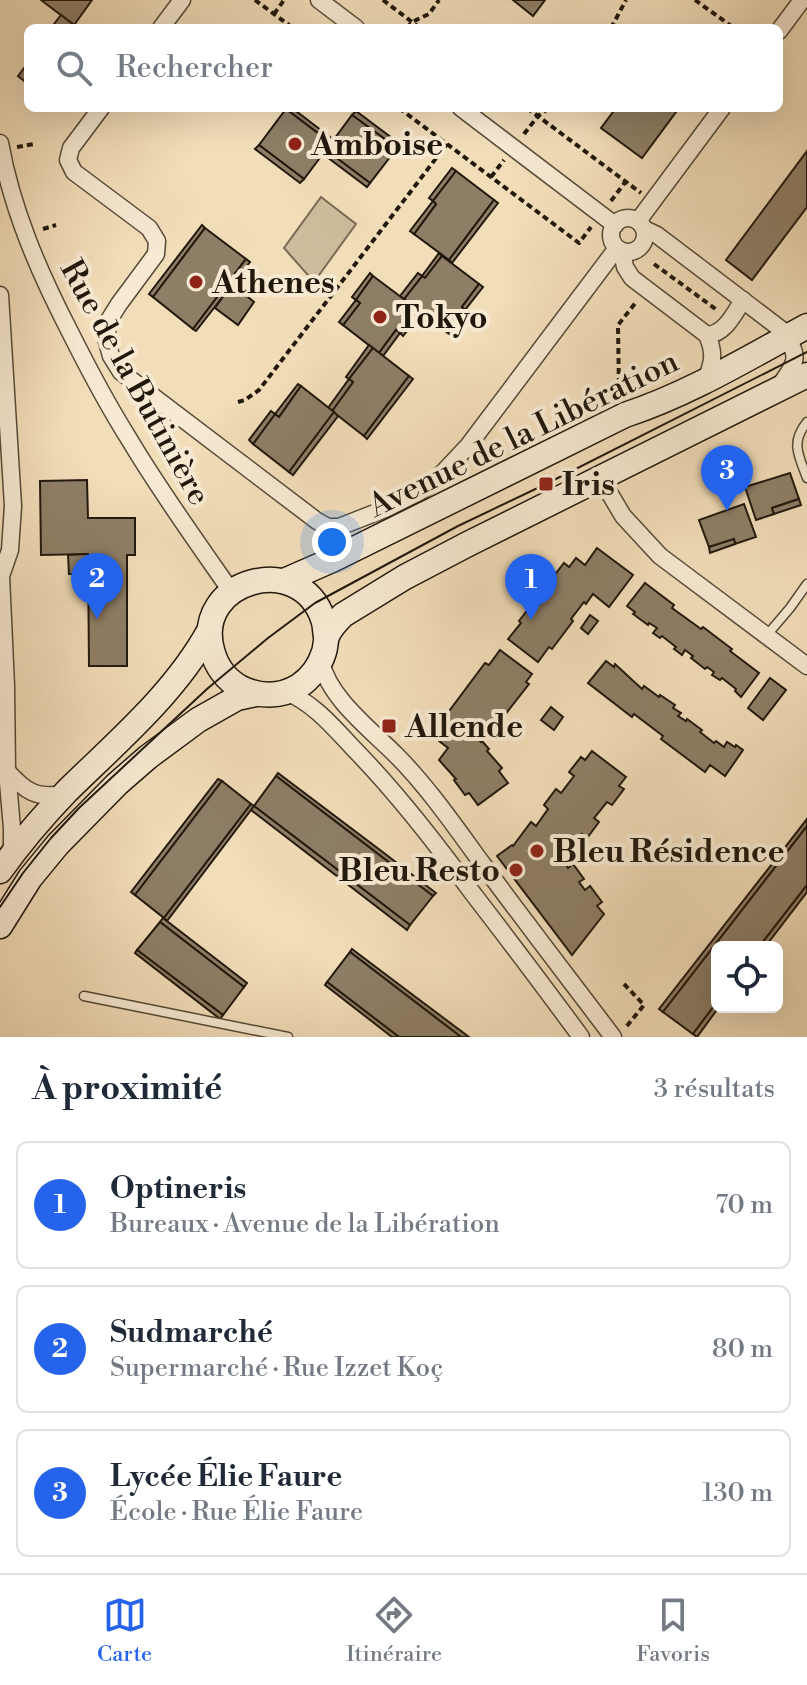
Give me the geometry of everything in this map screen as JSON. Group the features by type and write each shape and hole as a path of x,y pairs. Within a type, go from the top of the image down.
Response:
{"street":[{"path":"164,24 182,0"},
{"path":"319,0 351,24"},
{"path":"783,26 802,0"},
{"path":"98,112 71,148 68,160 74,172 149,228 157,241 156,254 109,320 106,338 111,356 121,372 328,527 339,527 385,509 436,480 468,446 620,249"},
{"path":"466,112 615,225"},
{"path":"620,249 633,251 642,245 645,235 641,225 653,202 719,112"},
{"name":"Rue de la Butinière","path":"0,143 4,184 46,285 88,368 128,439 231,591"},
{"path":"706,380 714,356 707,335 632,278 620,249 612,239 612,229 619,221 629,218 641,225 782,330 797,331 793,348 794,366 777,390"},
{"path":"0,295 13,506 10,550 1,576 7,771 12,828 12,846 4,866"},
{"path":"707,335 722,331 743,300"},
{"name":"Avenue de la Libération","path":"284,581 625,415 655,405 797,331"},
{"path":"0,926 30,878 58,844 117,784 198,720 237,698 286,692 301,685 312,674 334,623 343,615 405,577 807,375"},
{"path":"600,477 623,516 660,556 807,666"},
{"path":"4,866 64,794 168,688 200,648 213,616 231,591 248,582 266,579 284,581 298,587 315,603 323,619 324,674 330,686 423,786 613,1037"},
{"path":"209,631 213,657 224,675 238,687 256,694"},
{"path":"286,692 309,705 386,782 442,851 581,1037"},
{"path":"7,771 31,792 40,795 64,794"}],"lane":[{"path":"807,422 796,445 807,478"},
{"path":"767,635 807,584"},
{"path":"84,996 288,1037"}],"path":[{"path":"255,0 288,24"},
{"path":"274,14 284,0"},
{"path":"383,0 415,24"},
{"path":"412,22 429,14 439,0"},
{"path":"613,24 626,0"},
{"path":"695,0 728,24"},
{"path":"404,112 579,243 626,181"},
{"path":"532,112 653,202"},
{"path":"538,116 544,112"},
{"path":"238,402 259,390 447,144"},
{"path":"654,264 729,320"},
{"path":"620,404 618,325 646,289"}],"shaded area":[{"path":"321,197 356,224 314,282 284,248"}],"building":[{"path":"41,0 92,0 73,24"},
{"path":"513,0 545,0 533,16"},
{"path":"61,15 73,24 54,24"},
{"name":"Amboise","path":"284,112 290,112 331,143 304,179 259,145"},
{"path":"290,112 297,112 334,140 331,143"},
{"path":"357,112 400,144 397,148 352,115"},
{"path":"613,112 676,112 642,158 601,128"},
{"path":"352,115 397,148 370,183 326,150"},
{"path":"259,145 304,179 300,183 255,149"},
{"path":"326,150 370,183 367,187 323,154"},
{"path":"807,151 807,207 752,280 726,260"},
{"path":"452,168 456,171 433,201 429,198"},
{"path":"456,171 494,200 449,260 414,234 436,204 433,201"},
{"path":"494,200 498,203 452,263 449,260"},
{"path":"433,201 436,204 414,234 410,231"},
{"path":"202,225 205,228 153,297 149,294"},
{"name":"Athenes","path":"205,228 246,259 193,329 153,297"},
{"path":"439,253 442,256 425,278 422,276"},
{"path":"442,256 479,284 448,333 404,299"},
{"path":"246,259 250,262 196,331 193,329"},
{"path":"370,273 373,276 356,300 352,297"},
{"path":"418,273 422,276 404,299 400,296"},
{"name":"Tokyo","path":"373,276 417,309 400,333 396,330 379,353 343,325 360,303 356,300"},
{"path":"232,284 254,302 238,325 215,308"},
{"path":"479,284 483,287 465,310 462,307"},
{"path":"356,300 360,303 343,325 339,322"},
{"path":"417,309 422,312 403,336 400,333"},
{"path":"465,310 470,313 452,336 448,333"},
{"path":"396,330 400,333 383,356 379,353"},
{"path":"369,345 373,348 349,379 346,377"},
{"path":"373,348 409,376 364,436 332,411 353,382 349,379"},
{"path":"409,376 413,379 367,439 364,436"},
{"path":"349,379 353,382 332,411 328,408"},
{"path":"298,384 301,386 279,417 275,414"},
{"path":"301,386 334,412 289,472 253,444 275,414 279,417"},
{"path":"271,411 275,414 253,444 249,440"},
{"path":"334,412 338,416 293,475 289,472"},
{"path":"790,473 799,499 772,508 774,514 756,520 745,487"},
{"path":"87,480 88,518 135,518 135,555 127,555 127,666 89,666 88,554 41,555 40,481"},
{"path":"799,499 801,505 774,514 772,508"},
{"path":"744,504 756,537 735,544 734,539 709,547 699,520"},
{"path":"734,539 735,544 710,553 709,547"},
{"path":"597,548 633,575 609,607 593,594 586,604 584,602 552,649 549,647 538,662 508,639 564,563 569,567 576,558 585,565"},
{"path":"88,554 88,574 69,574 68,555"},
{"path":"645,583 674,605 672,608 701,629 703,627 759,673 741,697 736,689 722,678 720,680 712,675 714,672 707,667 705,669 685,650 682,655 662,636 660,638 653,633 657,628 633,614 635,612 627,606"},
{"path":"590,615 598,621 588,634 581,628"},
{"path":"500,650 532,674 526,682 529,684 493,730 490,728 477,738 489,749 487,751 502,768 499,771 508,783 478,805 469,793 465,795 439,760 448,748 434,737 441,728 438,726 485,663 489,665"},
{"path":"606,661 614,667 615,664 642,689 644,686 675,705 673,708 681,713 678,716 702,730 700,732 714,743 716,741 724,747 727,742 743,750 725,776 710,765 705,772 661,739 663,736 588,683"},
{"path":"770,678 786,690 763,720 748,708"},
{"path":"551,707 563,717 554,730 541,720"},
{"name":"Bleu Résidence","path":"592,751 626,777 619,786 624,789 612,805 607,802 594,818 599,822 587,838 582,834 563,860 568,868 573,864 584,879 579,882 585,890 590,886 602,902 597,906 604,914 572,955 497,856 513,846 531,822 536,826 548,809 544,805 556,789 561,793 574,776 569,772 581,757 585,760"},
{"path":"278,773 436,893 433,896 276,776"},
{"path":"276,776 433,896 410,925 254,806"},
{"path":"218,779 222,781 135,895 131,892"},
{"path":"222,781 251,804 164,918 135,895"},
{"path":"251,804 254,806 167,921 164,918"},
{"path":"254,806 410,925 407,930 251,810"},
{"path":"807,819 807,826 718,941 712,941"},
{"path":"807,826 807,885 764,941 718,941"},
{"path":"807,885 807,892 770,941 764,941"},
{"path":"163,918 247,983 244,987 160,922"},
{"path":"160,922 244,987 223,1015 137,950"},
{"path":"711,942 711,950 663,1012 659,1009"},
{"path":"352,949 469,1037 461,1037 350,952"},
{"path":"137,950 223,1015 220,1019 135,953"},
{"path":"711,950 711,1010 693,1034 663,1012"},
{"path":"350,952 461,1037 399,1037 327,982"},
{"path":"327,982 399,1037 392,1037 325,985"},
{"path":"711,1010 715,1013 697,1037 693,1034"}],"tram line":[{"path":"0,907 23,873 79,808 207,689 315,603 458,526 807,352"}],"place":[{"name":"Amboise","path":"295,144"},
{"name":"Athenes","path":"196,282"},
{"name":"Tokyo","path":"380,317"},
{"name":"Iris","path":"546,484"},
{"name":"Lycée Élie Faure","path":"727,511"},
{"name":"Sudmarché","path":"97,619"},
{"name":"Optineris","path":"531,620"},
{"name":"Allende","path":"389,726"},
{"name":"Bleu Résidence","path":"537,851"},
{"name":"Bleu Resto","path":"516,870"}]}
